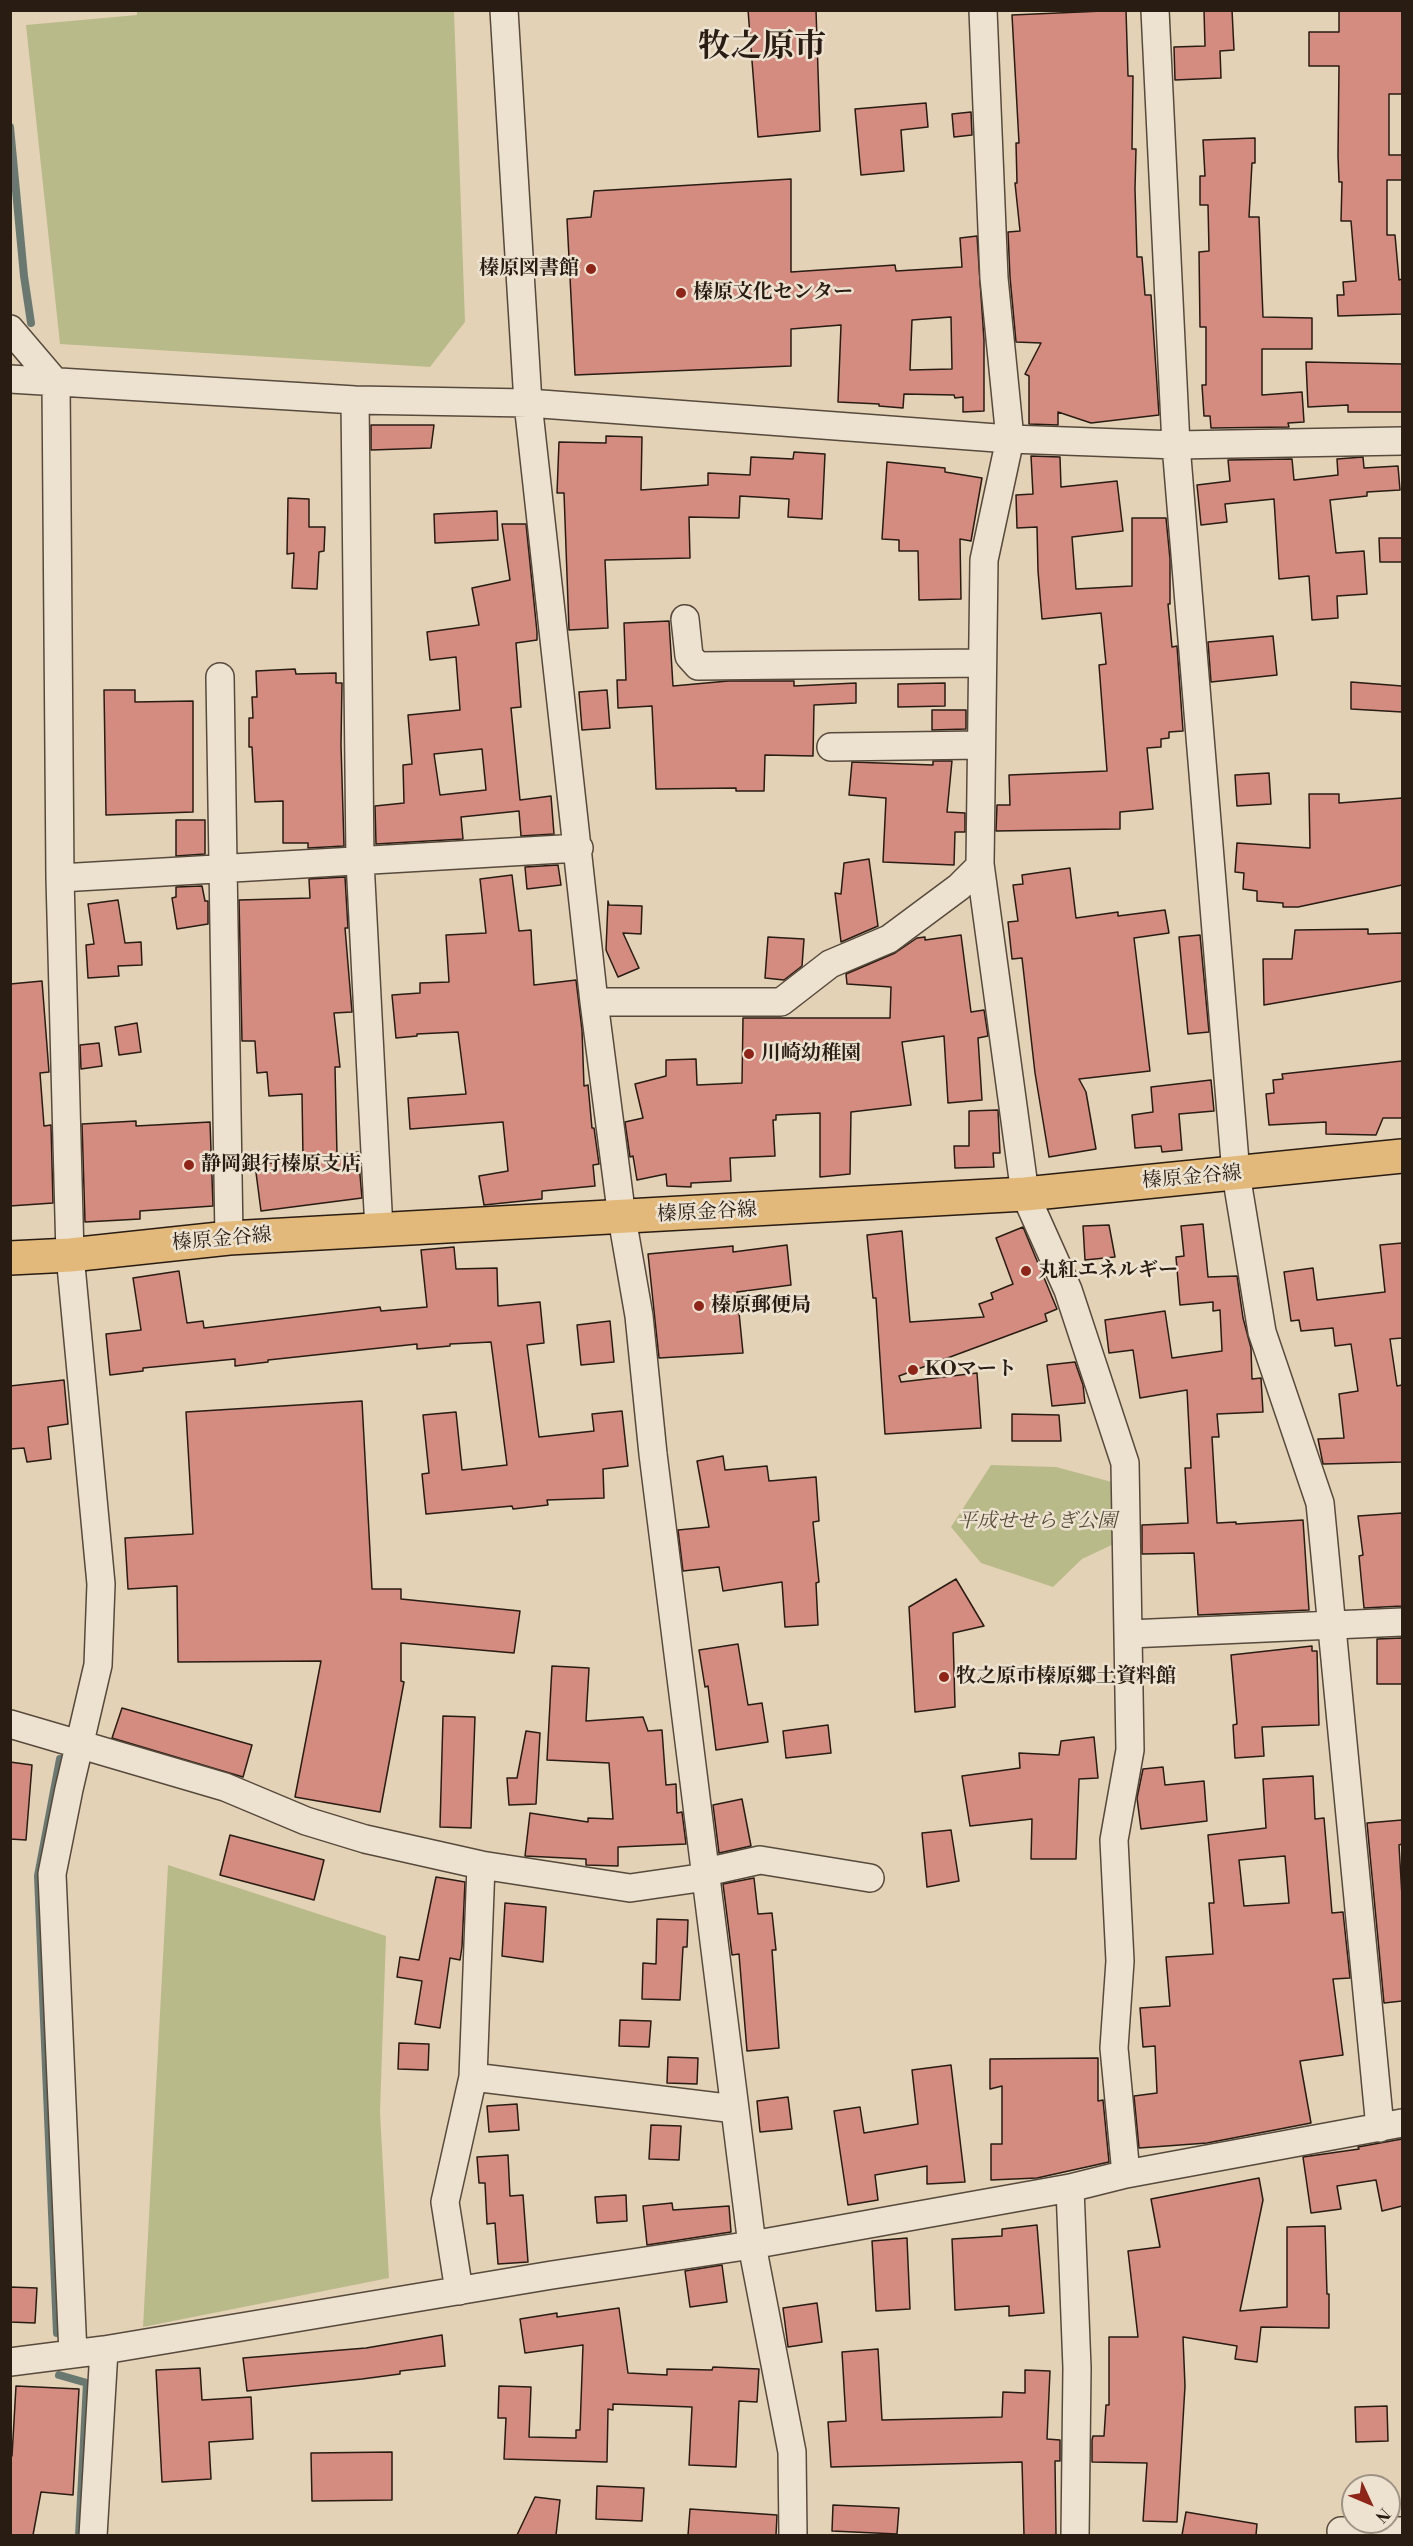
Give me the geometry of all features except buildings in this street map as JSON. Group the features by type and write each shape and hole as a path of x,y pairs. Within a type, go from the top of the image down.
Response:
{"main road":[{"name":"榛原金谷線","path":"10,1258 70,1255 229,1238 1025,1194 1402,1156"}],"street":[{"path":"504,10 528,403 579,848 594,1002 622,1218 639,1316 653,1454 752,2246 792,2452 794,2535"},
{"path":"983,10 994,278 1010,439 984,560 980,866 1025,1194 1068,1290 1125,1463 1130,1750 1114,1840 1120,1961 1114,2048 1126,2174"},
{"path":"10,2362 104,2350 459,2291 752,2246 1391,2126 1320,1503 1262,1332 1236,1174 1176,445 1155,10"},
{"path":"10,329 56,382 60,878 70,1255 101,1584 98,1665 52,1874 73,2354"},
{"path":"10,379 355,400 528,403 1010,439 1176,445 1402,441"},
{"path":"355,400 360,861 379,1230"},
{"path":"685,619 689,656 698,666 982,663"},
{"path":"220,677 229,1238"},
{"path":"831,747 981,745"},
{"path":"60,878 579,848"},
{"path":"594,1002 781,1002 830,964 889,939 959,887 980,866"},
{"path":"1129,1634 1402,1622"},
{"path":"10,1724 225,1787 306,1821 365,1839 481,1865 630,1888 706,1875 760,1860 870,1878"},
{"path":"459,2291 446,2202 473,2077 481,1865"},
{"path":"473,2077 735,2109"},
{"path":"1070,2188 1077,2368 1075,2535"},
{"path":"93,2535 104,2350"}],"green space":[{"path":"137,10 454,11 465,322 430,367 60,344 26,25 137,15"},
{"name":"平成せせらぎ公園","path":"991,1465 1056,1467 1112,1482 1116,1543 1082,1559 1053,1587 981,1563 951,1527"},
{"path":"168,1865 386,1936 380,2112 389,2278 143,2327"}],"waterway":[{"path":"10,127 24,276 31,323"},
{"path":"57,2333 38,1876 60,1759"},
{"path":"59,2375 87,2383 79,2536"}],"place":[{"name":"榛原図書館","path":"591,269"},
{"name":"榛原文化センター","path":"681,293"},
{"name":"川崎幼稚園","path":"749,1054"},
{"name":"静岡銀行榛原支店","path":"189,1165"},
{"name":"丸紅エネルギー","path":"1026,1271"},
{"name":"榛原郵便局","path":"699,1306"},
{"name":"KOマート","path":"913,1370"},
{"name":"牧之原市榛原郷土資料館","path":"944,1677"}],"district":[{"name":"牧之原市","path":"762,48"}]}
